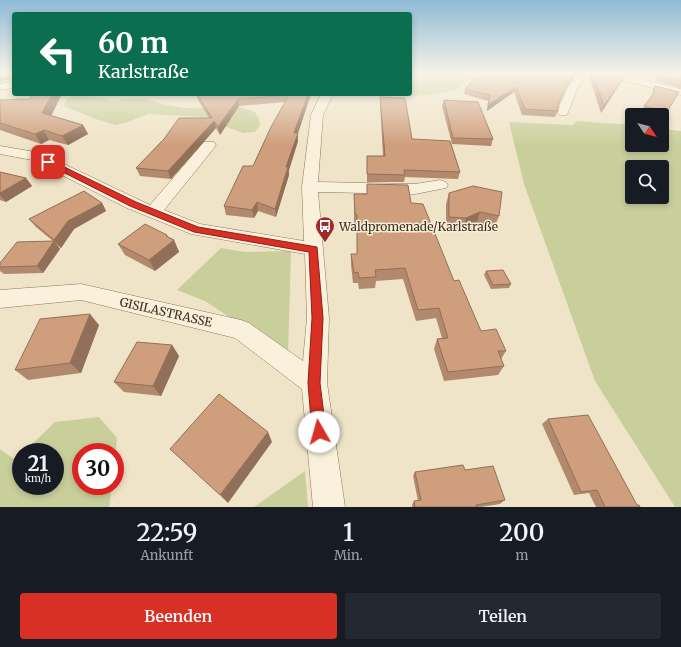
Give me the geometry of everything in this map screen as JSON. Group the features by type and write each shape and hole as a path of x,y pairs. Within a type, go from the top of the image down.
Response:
{"street":[{"path":"325,98 317,115 310,187 318,318 314,383 329,507"},
{"path":"563,112 569,98"},
{"path":"153,212 209,145"},
{"path":"0,150 36,156 133,204 197,230 314,249"},
{"path":"310,187 415,189 440,185"},
{"name":"GISILASTRASSE","path":"0,299 81,292 241,330 314,383"}],"green space":[{"path":"69,98 99,98 115,101 123,99 146,99 185,108 240,107 255,112 259,119 260,125 255,132 243,133 211,121 208,117 148,114 125,123 115,125 64,106 66,100"},
{"path":"576,121 625,124 625,152 669,152 669,130 681,131 681,507 675,507 595,381 524,184 509,122 573,125"},
{"path":"221,248 245,252 291,251 288,356 205,301 177,290"},
{"path":"99,417 117,438 116,443 72,443 72,495 111,495 109,507 0,507 0,449 12,458 12,495 64,495 64,443 33,443 55,422"},
{"path":"305,471 308,507 254,507"}],"building":[{"path":"30,98 50,98 42,113 83,125 62,136 44,130 35,134 0,123 0,100 29,99"},
{"path":"199,98 255,98 238,99 218,127 214,121 168,171 136,168 164,139 179,118 212,118"},
{"path":"288,98 307,98 294,133 298,133 286,167 288,167 275,209 257,202 252,210 224,206 243,166 253,166 271,127"},
{"path":"380,98 405,98 412,139 450,141 460,172 404,170 405,175 367,174 367,156 385,156"},
{"path":"489,98 499,98 488,105"},
{"path":"520,98 561,98 558,105 558,111 525,109"},
{"path":"601,98 610,98 604,106"},
{"path":"650,98 676,98 669,109 644,106"},
{"path":"444,100 478,102 493,139 453,138"},
{"path":"0,172 26,178 0,193"},
{"path":"367,184 408,185 411,203 423,204 454,281 459,280 481,331 496,329 506,351 498,351 504,366 448,372 437,339 448,338 439,308 418,310 405,268 375,270 376,277 359,278 358,272 354,273 351,254 357,254 357,215 355,214 354,194 367,194"},
{"path":"473,186 502,192 499,216 480,212 466,218 449,217 449,193"},
{"path":"84,191 102,203 68,221 54,240 29,219"},
{"path":"145,224 174,240 149,260 118,244"},
{"path":"54,241 37,266 0,267 0,263 17,242"},
{"path":"503,270 511,284 493,285 486,271"},
{"path":"90,314 70,363 15,370 40,319"},
{"path":"137,342 172,345 153,386 114,382"},
{"path":"219,394 268,432 220,495 170,449"},
{"path":"588,415 637,505 640,507 605,507 597,490 581,492 548,419"},
{"path":"463,465 465,470 493,466 505,500 476,505 477,507 415,507 414,501 421,500 415,472"}],"place":[{"name":"Waldpromenade/Karlstraße","path":"325,243"}],"route":[{"path":"48,162 133,204 197,230 314,249 318,318 314,383 319,432"}]}
